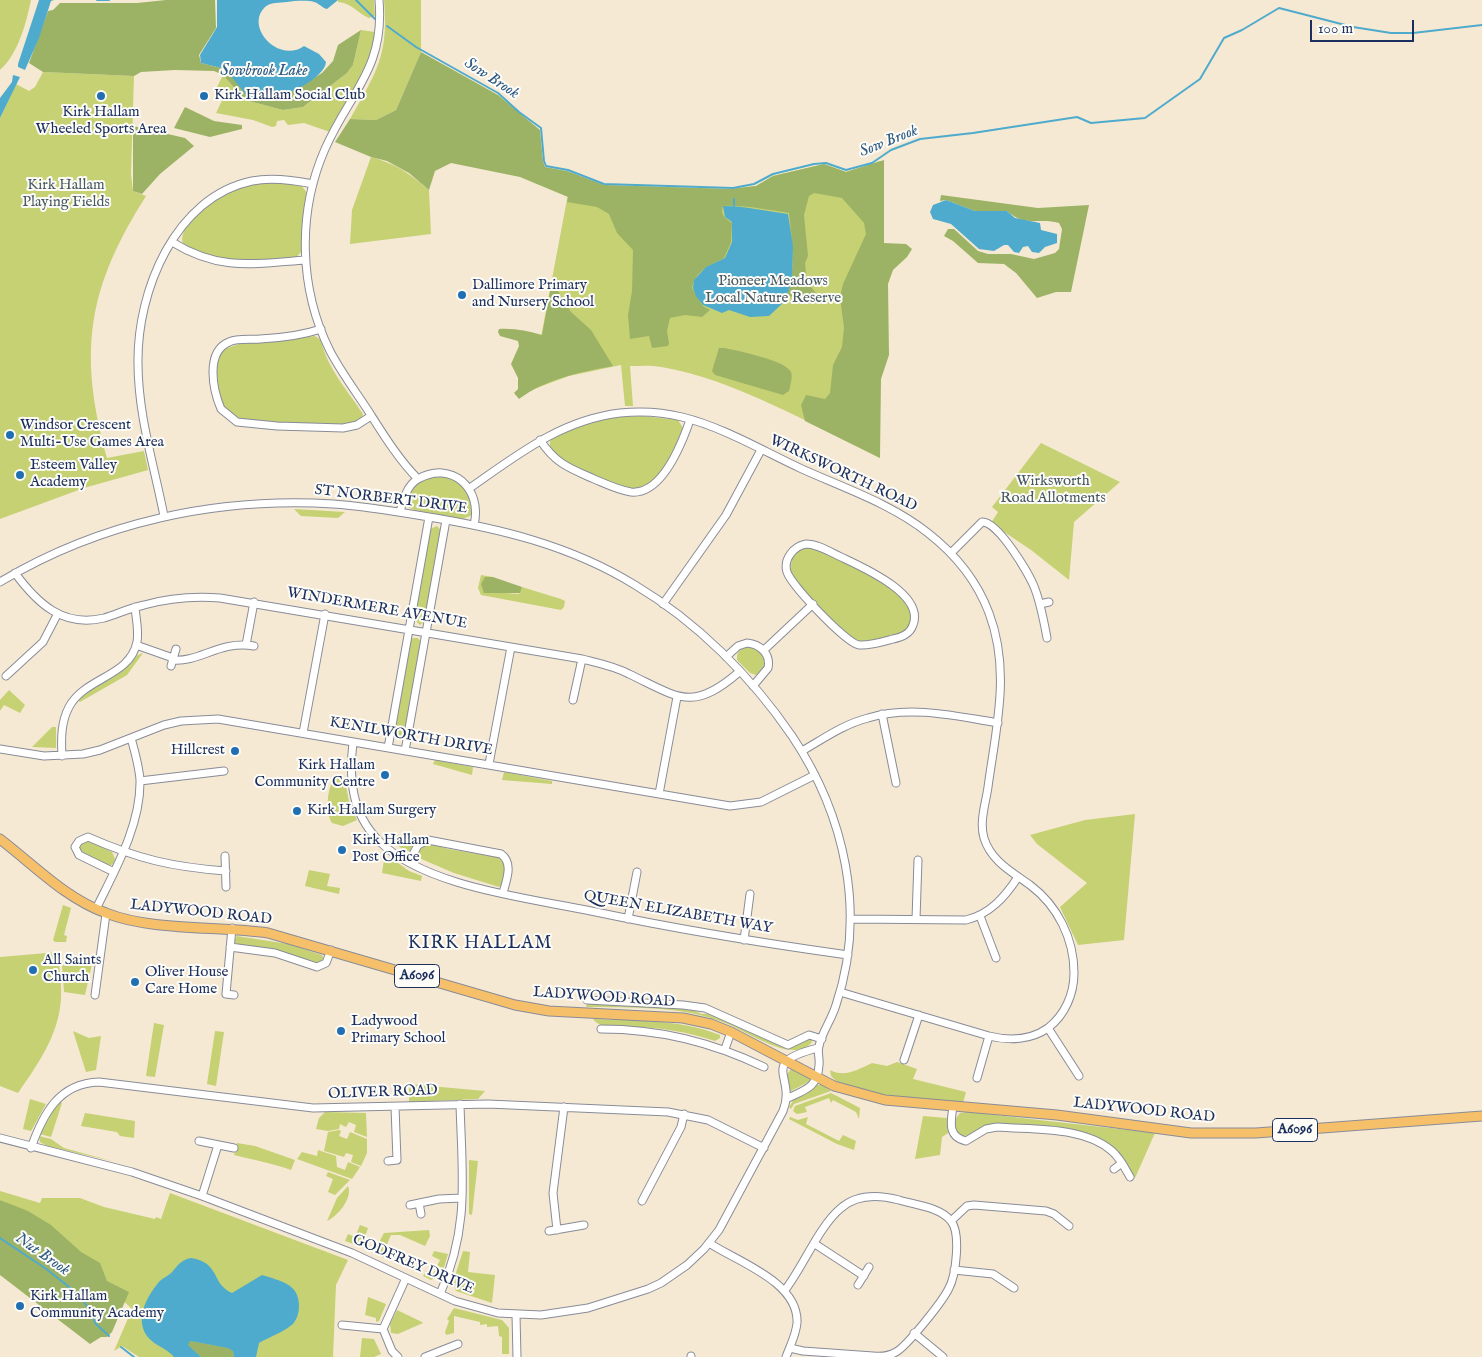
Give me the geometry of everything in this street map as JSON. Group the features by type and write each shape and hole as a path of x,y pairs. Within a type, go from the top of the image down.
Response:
{"main road":[{"name":"LADYWOOD ROAD","path":"0,839 60,888 106,914 151,923 232,928 268,933 530,1008 683,1018 711,1024 731,1032 817,1078 850,1093 874,1098 1108,1121 1191,1133 1256,1133 1482,1116"}],"street":[{"path":"379,0 380,27 371,67 330,138 313,184 307,212 305,260 309,289 321,329 342,370 371,416 418,479"},
{"path":"164,516 141,407 138,363 143,311 155,274 172,242 200,207 230,188 254,180 266,179 313,184"},
{"path":"172,242 198,255 220,262 255,263 305,260"},
{"path":"321,329 293,337 233,341 223,346 216,353 213,366 221,409 237,422 277,426 343,428 357,425 371,416"},
{"name":"WIRKSWORTH ROAD","path":"470,488 540,440 577,422 617,414 650,413 690,420 761,450 906,518 930,534 951,553 978,590 989,612 995,633 1001,670 998,723 983,830 984,838 995,857 1040,893 1059,916 1072,953 1073,988 1064,1010 1048,1028 1040,1033 1020,1039 1000,1039 840,992"},
{"path":"540,440 552,457 567,467 615,488 636,492 650,487 660,478 678,449 690,420"},
{"path":"663,604 726,515 761,450"},
{"path":"400,512 406,492 418,479 438,474 450,475 470,488 477,508 474,525"},
{"name":"ST NORBERT DRIVE","path":"0,582 15,572 85,540 164,516 206,509 269,503 335,504 400,512 474,525 550,544 581,557 635,585 704,635 753,686 779,717 802,751 829,803 840,834 848,874 850,918 848,955 840,992 818,1048 820,1064 817,1078"},
{"path":"388,748 429,517"},
{"path":"405,751 446,520"},
{"path":"951,553 982,522 986,522 1000,534 1025,569 1040,604 1047,638"},
{"path":"806,544 816,545 887,581 910,603 914,610 915,619 911,629 904,636 859,645 842,635 813,604 789,576 786,568 790,554 798,547 806,544"},
{"name":"WINDERMERE AVENUE","path":"15,572 34,598 57,615 75,619 97,619 166,600 197,597 254,602 582,659 627,672 661,691 677,697 693,698 710,693 739,672"},
{"path":"136,646 172,661 221,647 239,644 250,646 254,602"},
{"path":"1040,604 1049,602"},
{"path":"764,650 813,604"},
{"path":"62,756 62,728 70,706 85,688 123,666 136,646 138,630 135,607"},
{"path":"303,733 325,614"},
{"path":"6,676 43,642 57,615"},
{"path":"726,657 738,646 746,643 764,650 768,658 768,668 753,686"},
{"path":"489,764 511,647"},
{"path":"172,661 176,650"},
{"path":"573,700 582,659"},
{"path":"660,794 677,697"},
{"path":"802,751 853,723 882,714 920,712 998,723"},
{"path":"882,714 896,784"},
{"name":"KENILWORTH DRIVE","path":"0,749 26,755 62,756 100,750 164,725 208,718 730,806 750,805 780,793 815,775"},
{"path":"96,909 114,872 136,811 140,782 131,738"},
{"name":"QUEEN ELIZABETH WAY","path":"353,742 350,774 355,802 360,813 378,840 409,862 463,883 503,894 744,940 848,955"},
{"path":"205,764 206,773"},
{"path":"140,782 224,771"},
{"path":"114,872 79,855 75,847 83,837 88,837 122,852 166,865 226,872"},
{"path":"409,862 417,846 428,840 501,854 506,858 508,864 503,894"},
{"path":"226,856 226,887"},
{"path":"916,920 918,860"},
{"path":"628,918 637,872"},
{"path":"850,918 959,921 980,916 998,903 1018,877"},
{"path":"744,940 750,894"},
{"path":"95,995 106,914"},
{"path":"980,916 996,958"},
{"path":"232,928 226,994 234,995"},
{"name":"LADYWOOD ROAD","path":"230,947 275,953 317,967 326,963 331,950"},
{"name":"LADYWOOD ROAD","path":"592,999 701,1007 723,1014 788,1045 808,1035 822,1039"},
{"path":"904,1060 919,1014"},
{"path":"1048,1028 1079,1076"},
{"name":"LADYWOOD ROAD","path":"601,1029 609,1033 631,1029 677,1035 725,1049 758,1067"},
{"path":"725,1049 731,1032"},
{"path":"977,1078 989,1036"},
{"path":"786,1061 795,1054 818,1048"},
{"name":"GODFREY DRIVE","path":"0,1138 31,1148 132,1172 202,1196 352,1253 440,1294 482,1309 516,1315 570,1312 661,1283 687,1266 709,1243 733,1206 777,1124 786,1099 782,1076 786,1061"},
{"path":"786,1099 815,1084 817,1078"},
{"name":"OLIVER ROAD","path":"31,1148 42,1120 53,1102 66,1091 90,1082 313,1108 460,1104 564,1107 684,1114 716,1124 764,1148"},
{"path":"440,1294 457,1250 462,1198 460,1104"},
{"name":"LADYWOOD ROAD","path":"953,1106 952,1130 961,1140 966,1141 986,1129 996,1127 1072,1133 1104,1146 1122,1163 1130,1177"},
{"path":"388,1160 397,1160 395,1107"},
{"path":"564,1107 553,1194 553,1230 584,1225"},
{"path":"637,1190 644,1198 681,1127 684,1114"},
{"path":"199,1141 234,1148"},
{"path":"202,1196 218,1144"},
{"path":"1114,1169 1122,1163"},
{"path":"785,1290 840,1208 865,1198 880,1197 897,1200 937,1212 951,1220 956,1228 957,1237 951,1283 945,1295 898,1351 884,1356 818,1353 790,1348"},
{"path":"410,1205 439,1199 462,1198"},
{"path":"419,1203 421,1214"},
{"path":"951,1220 967,1206 974,1205 1046,1211 1054,1214 1069,1225"},
{"path":"709,1243 785,1290 794,1306 797,1322 786,1357"},
{"path":"815,1244 864,1276"},
{"path":"858,1285 869,1267"},
{"path":"954,1270 993,1274 1014,1288"},
{"path":"398,1357 392,1351 383,1329 406,1278"},
{"path":"516,1315 517,1357"},
{"path":"342,1325 383,1329"},
{"path":"914,1333 942,1357"},
{"path":"425,1357 458,1344"}],"green space":[{"path":"0,0 31,0 24,28 16,47 12,56 0,70"},
{"path":"166,0 215,0 216,28 199,55 201,63 225,69 289,93 322,73 333,61 338,45 361,30 353,65 347,73 303,107 283,110 245,100 223,75 214,71 175,70 141,72 134,76 43,72 29,63 48,11 53,10 60,3 137,3"},
{"path":"338,0 374,0 375,16 369,18 351,6 338,2"},
{"path":"384,0 421,0 421,52 396,110 376,120 350,119 374,76 379,63 384,35"},
{"path":"361,30 375,32 371,55 363,74 330,132 304,123 288,125 284,120 277,121 276,126 272,127 253,120 216,113 226,92 217,87 223,75 245,100 283,110 303,107 347,73 353,65"},
{"path":"421,52 498,95 540,130 545,167 567,171 604,185 730,189 756,186 773,176 824,164 846,172 884,160 884,243 906,244 912,249 907,257 893,270 888,284 889,355 881,379 880,458 805,421 801,405 806,395 825,399 830,393 833,365 842,347 844,328 840,297 843,284 866,234 864,223 842,198 814,193 809,196 804,215 808,256 805,263 807,282 816,293 804,298 786,296 793,266 789,213 748,207 723,206 725,218 732,223 731,242 724,258 708,266 700,273 692,288 703,306 710,310 702,317 685,315 670,318 667,331 668,346 652,348 649,336 630,339 628,315 632,291 633,250 617,233 609,214 597,207 567,202 568,197 520,177 451,163 435,171 429,190 409,173 387,161 371,157 335,142 350,119 376,120 396,110"},
{"name":"Kirk Hallam Playing Fields","path":"43,72 134,76 131,174 133,191 146,196 111,261 100,292 94,322 91,353 98,420 107,458 144,451 148,470 84,488 0,519 0,118 16,84 29,91 35,87"},
{"path":"185,107 214,121 242,125 242,129 210,137 174,128"},
{"path":"133,126 185,138 194,146 160,174 142,194 133,191"},
{"path":"371,157 402,170 429,190 431,234 350,244 352,210"},
{"name":"Pioneer Meadows Local Nature Reserve","path":"880,161 880,458 744,392 716,381 661,367 630,366 633,406 625,406 621,365 569,376 531,390 572,173 604,185 730,189 756,186 773,176 824,164 846,172"},
{"path":"268,182 301,185 307,193 301,252 295,259 236,261 222,259 195,251 183,243 186,228 192,219 209,204 234,190"},
{"path":"941,195 1038,208 1089,205 1071,292 1056,292 1037,298 1016,273 1004,264 978,263 953,241 944,236 948,229 954,229 978,251 988,254 1011,254 1034,259 1055,253 1059,249 1062,229 1059,223 1052,221 1027,221 1007,211 975,211 946,200 940,201"},
{"path":"552,281 571,312 591,330 613,366 552,381 519,399 514,393 518,389 518,378 511,364 519,346 518,341 500,336 498,332 499,329 510,329 542,335"},
{"path":"315,336 321,340 333,370 363,414 359,421 356,423 334,425 277,424 238,420 229,414 221,400 217,375 218,362 224,349 239,344"},
{"path":"719,348 761,357 787,368 792,374 789,391 783,395 715,375 712,371"},
{"path":"642,416 678,420 683,428 668,462 656,478 643,488 636,489 616,486 594,478 565,464 550,450 550,441 553,436 576,427 607,419"},
{"name":"Wirksworth Road Allotments","path":"1041,443 1120,482 1074,522 1069,580 1031,550 991,523 998,512 992,507"},
{"path":"439,476 447,477 462,486 469,496 474,509 472,515 463,519 414,510 408,507 407,500 409,494 416,485 427,479"},
{"path":"294,509 345,512 338,518 301,516"},
{"path":"437,526 441,530 425,621 420,625 414,619 430,529"},
{"path":"808,547 853,564 888,585 902,597 910,609 912,620 909,627 896,635 868,642 855,641 848,637 820,610 790,572 793,555 802,548"},
{"path":"481,575 493,577 493,592 519,594 522,587 561,599 565,601 564,607 561,610 481,595 478,588"},
{"path":"485,577 493,577 522,587 520,593 484,593 481,584"},
{"path":"418,638 421,642 404,737 399,739 394,735 410,639"},
{"path":"747,647 755,648 764,656 765,667 756,675 750,673 737,660 739,651"},
{"path":"143,653 127,675 80,702 78,700 89,690 118,674 134,658"},
{"path":"9,690 25,705 20,713 4,705 0,711 0,700"},
{"path":"52,727 56,727 56,748 32,747"},
{"path":"435,760 473,767 472,775 433,764"},
{"path":"504,772 552,781 552,784 502,780"},
{"path":"344,777 349,801 357,820 343,826 332,823 328,813 328,800 332,782 335,778"},
{"path":"1135,814 1124,940 1078,945 1060,907 1087,883 1037,844 1030,835 1085,820"},
{"path":"394,834 416,838 411,851 406,851 392,842"},
{"path":"87,840 112,852 115,859 113,864 107,867 81,854 78,847 80,843"},
{"path":"429,843 448,849 502,858 507,869 502,885 499,887 454,873 419,858 419,849"},
{"path":"391,858 409,871 422,876 421,881 382,873 384,860"},
{"path":"309,870 330,874 327,886 340,888 339,894 305,886"},
{"path":"63,905 71,908 64,935 67,936 66,942 55,942 53,940"},
{"path":"237,936 288,944 322,955 324,959 319,963 276,950 238,945 234,941"},
{"path":"58,952 61,992 56,1024 52,1037 40,1060 18,1093 0,1086 0,957"},
{"path":"76,959 93,960 85,995 64,992 62,965 72,966"},
{"path":"587,1003 688,1008 702,1014 710,1013 790,1047 808,1038 811,1038 812,1042 804,1048 794,1050 783,1049 728,1024 693,1013 640,1008 586,1007"},
{"path":"593,1019 673,1023 705,1030 720,1035 720,1038 715,1041 663,1029 610,1027 600,1025"},
{"path":"154,1023 164,1025 155,1077 146,1076"},
{"path":"73,1031 89,1038 101,1036 96,1070 86,1072"},
{"path":"215,1031 224,1032 216,1086 207,1084"},
{"path":"897,1062 917,1069 913,1079 966,1092 963,1103 878,1095 836,1081 831,1076 830,1070 846,1073 872,1063 887,1066"},
{"path":"791,1069 812,1080 789,1092 785,1077"},
{"path":"409,1083 485,1091 478,1099 409,1102"},
{"path":"817,1085 822,1085 831,1091 794,1104 791,1109 789,1107 796,1096"},
{"path":"831,1093 860,1108 859,1119 856,1112 833,1100 831,1103 829,1098 805,1107 807,1112 797,1114 793,1111 795,1106"},
{"path":"30,1099 46,1104 31,1131 23,1129"},
{"path":"59,1101 62,1103 51,1137 40,1134"},
{"path":"325,1112 366,1113 367,1137 354,1132 356,1125 349,1122 346,1127 340,1124 339,1129 328,1131 316,1129 319,1118"},
{"path":"968,1112 1155,1133 1135,1178 1127,1165 1099,1140 996,1125 968,1135 959,1136 954,1130 954,1121 960,1113"},
{"path":"85,1113 135,1121 134,1138 120,1136 117,1132 81,1126"},
{"path":"923,1116 947,1118 948,1133 942,1137 940,1155 915,1159"},
{"path":"790,1117 798,1120 808,1117 806,1124 839,1141 843,1135 856,1141 854,1150 837,1144 789,1119"},
{"path":"341,1131 339,1136 347,1139 350,1132 367,1139 367,1153 361,1166 351,1162 353,1155 346,1153 344,1157 324,1151 328,1132"},
{"path":"39,1136 51,1139 64,1148 112,1161 47,1146 40,1142"},
{"path":"237,1143 255,1146 295,1160 291,1170 234,1155"},
{"path":"318,1150 336,1156 337,1167 345,1170 348,1162 360,1167 352,1179 297,1159 302,1152 317,1156"},
{"path":"469,1160 478,1161 472,1215 469,1214"},
{"path":"328,1172 350,1180 335,1195 328,1192 333,1179 326,1176"},
{"path":"348,1186 348,1196 343,1206 336,1215 327,1221 337,1198"},
{"path":"0,1191 40,1203 42,1198 80,1198 104,1207 155,1219 156,1217 161,1219 170,1193 348,1260 336,1285 333,1357 139,1357 122,1346 114,1351 132,1309 39,1222 39,1218 0,1200"},
{"path":"0,1200 28,1211 51,1225 81,1252 100,1263 107,1281 129,1292 112,1332 107,1337 101,1337 90,1344 0,1275"},
{"path":"360,1225 368,1228 363,1242 368,1244 365,1248 345,1241 348,1234 355,1237"},
{"path":"429,1230 430,1236 425,1246 400,1235 391,1235 384,1251 392,1255 389,1260 379,1255 375,1250 384,1233"},
{"path":"434,1251 448,1254 442,1274 431,1280 423,1276 426,1271 433,1274 440,1260 432,1256"},
{"path":"463,1251 470,1252 468,1272 495,1275 492,1303 456,1291 453,1282"},
{"path":"368,1297 386,1304 379,1321 376,1322 376,1318 365,1315"},
{"path":"454,1308 502,1320 509,1328 509,1354 502,1354 502,1337 499,1336 498,1326 487,1327 487,1324 480,1325 480,1322 454,1316 454,1333 446,1335 445,1332 449,1321 447,1319"},
{"path":"397,1310 423,1323 398,1334 391,1333 390,1324"},
{"path":"362,1338 374,1339 381,1354 374,1357 360,1357"},
{"path":"190,1341 229,1348 233,1351 234,1357 201,1357 187,1345"}],"water":[{"path":"39,0 54,0 51,1 39,38 25,70 18,67 18,64"},
{"name":"Sowbrook Lake","path":"217,0 338,0 327,9 308,1 272,3 265,7 260,15 259,24 267,41 275,47 284,50 294,50 304,46 319,54 326,62 324,68 312,80 286,94 266,99 248,97 225,69 201,63 200,55 217,27"},
{"path":"13,75 20,77 0,118 0,98 12,82"},
{"path":"946,200 975,211 1007,211 1015,218 1040,223 1041,230 1057,234 1057,243 1045,247 1039,253 1032,252 1028,246 1023,247 1019,253 1014,252 1008,245 1004,245 994,251 979,249 951,224 933,219 930,212 933,205"},
{"path":"723,206 788,214 793,246 792,281 784,302 769,316 750,317 729,310 722,313 703,305 696,296 693,288 694,280 706,267 725,258 732,242 732,222 725,217"},
{"path":"191,1258 207,1264 225,1289 232,1293 262,1275 282,1281 296,1292 299,1306 298,1316 293,1324 285,1330 259,1343 256,1357 234,1357 233,1351 228,1348 190,1341 188,1345 201,1357 174,1357 147,1336 142,1323 142,1316 146,1302 158,1283 180,1263"}],"waterway":[{"name":"Sow Brook","path":"97,0 109,0"},
{"name":"Sow Brook","path":"356,0 375,19"},
{"name":"Sow Brook","path":"387,26 416,47 498,93 541,128 546,166 568,170 604,184 733,188 754,184 773,174 814,164 826,163 846,170 872,163 891,150 920,139 1077,117 1091,123 1145,118 1200,79 1224,38 1242,30 1279,8 1353,27 1391,33 1413,33 1482,25"},
{"path":"734,199 734,206"},
{"name":"Nut Brook","path":"0,1238 45,1268 78,1294 89,1309 96,1324 109,1336"},
{"name":"Nut Brook","path":"121,1347 134,1357"}],"place":[{"name":"Kirk Hallam Wheeled Sports Area","path":"101,96"},
{"name":"Kirk Hallam Social Club","path":"204,96"},
{"name":"Dallimore Primary and Nursery School","path":"462,295"},
{"name":"Windsor Crescent Multi-Use Games Area","path":"10,435"},
{"name":"Esteem Valley Academy","path":"20,475"},
{"name":"Hillcrest","path":"235,751"},
{"name":"Kirk Hallam Community Centre","path":"385,775"},
{"name":"Kirk Hallam Surgery","path":"297,811"},
{"name":"Kirk Hallam Post Office","path":"342,850"},
{"name":"All Saints Church","path":"33,970"},
{"name":"Oliver House Care Home","path":"135,982"},
{"name":"Ladywood Primary School","path":"341,1031"},
{"name":"Kirk Hallam Community Academy","path":"20,1306"}],"district":[{"name":"KIRK HALLAM","path":"480,944"}]}
